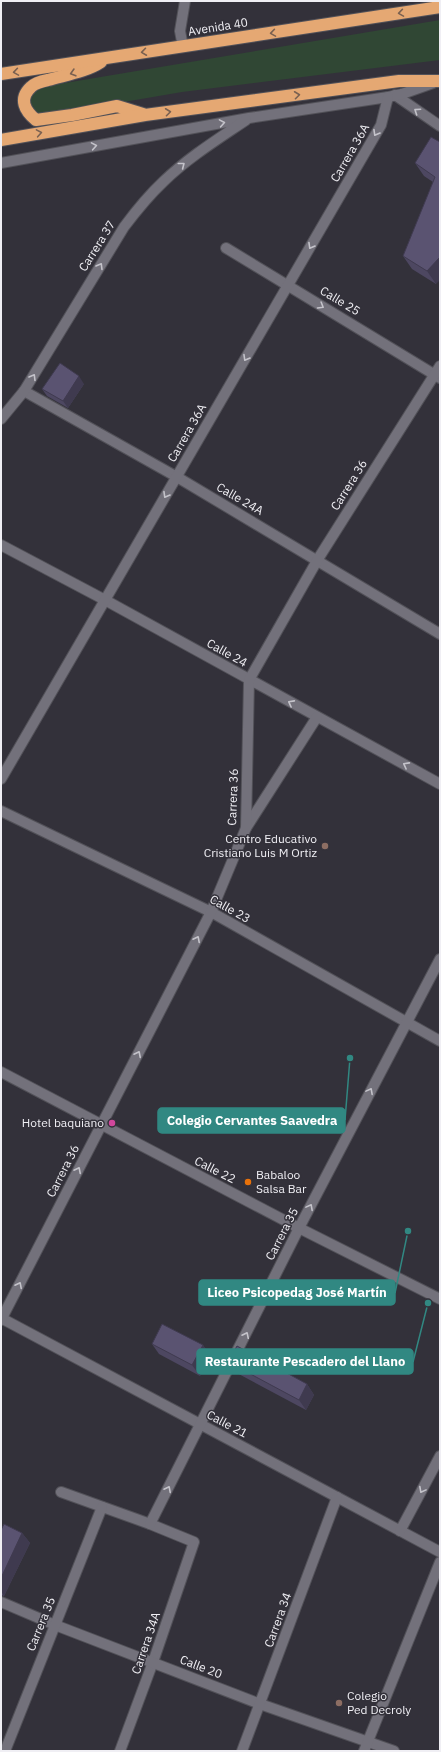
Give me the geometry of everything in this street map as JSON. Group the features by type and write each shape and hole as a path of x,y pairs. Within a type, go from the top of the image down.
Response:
{"highway":[{"name":"Avenida 40","path":"1,74 440,7"},
{"path":"108,57 98,64 88,68 31,86 24,96 24,104 28,113 36,120 117,106 145,115"},
{"path":"1,140 145,115 399,82 438,82"}],"street":[{"path":"183,47 180,31 185,1"},
{"path":"1,163 249,118 392,96 438,82"},
{"path":"392,96 440,126"},
{"name":"Carrera 36A","path":"1,779 382,125 392,96"},
{"name":"Carrera 37","path":"1,419 24,391 124,227 136,211 180,166 249,118"},
{"name":"Calle 25","path":"226,248 438,373"},
{"name":"Carrera 36","path":"1,1319 211,912 246,828 248,680 318,560 438,373"},
{"name":"Calle 24A","path":"24,391 177,477 440,634"},
{"name":"Calle 24","path":"1,545 105,600 248,680 440,784"},
{"path":"246,828 317,717"},
{"name":"Calle 23","path":"1,811 211,912 440,1042"},
{"name":"Carrera 35","path":"150,1524 299,1228 440,959"},
{"name":"Calle 22","path":"1,1072 299,1228 440,1299"},
{"name":"Calle 21","path":"1,1319 440,1552"},
{"path":"400,1531 440,1456"},
{"path":"61,1492 150,1524"},
{"name":"Carrera 34","path":"242,1751 337,1497"},
{"name":"Carrera 35","path":"5,1751 102,1507"},
{"name":"Carrera 34A","path":"120,1751 153,1662 194,1542 150,1524"},
{"path":"364,1751 440,1562"},
{"name":"Calle 20","path":"1,1602 55,1625 260,1704 394,1751"}],"green space":[{"path":"440,20 440,60 182,92 48,115 38,113 31,108 29,99 33,90 47,86"}],"building":[{"path":"431,137 440,142 440,257 427,271 403,256 435,177 415,163"},
{"path":"60,363 79,376 63,401 42,389"},
{"path":"162,1324 203,1345 192,1365 152,1344"},
{"path":"237,1346 307,1384 299,1400 228,1362"},
{"path":"4,1524 22,1533 1,1578 1,1530"}],"place":[{"name":"Centro Educativo Cristiano Luis M Ortiz","path":"325,846"},
{"name":"Colegio Cervantes Saavedra","path":"350,1058"},
{"name":"Hotel baquiano","path":"112,1123"},
{"name":"Babaloo Salsa Bar","path":"248,1182"},
{"name":"Liceo Psicopedag José Martín","path":"408,1231"},
{"name":"Restaurante Pescadero del Llano","path":"428,1303"},
{"name":"Colegio Ped Decroly","path":"339,1703"}]}
